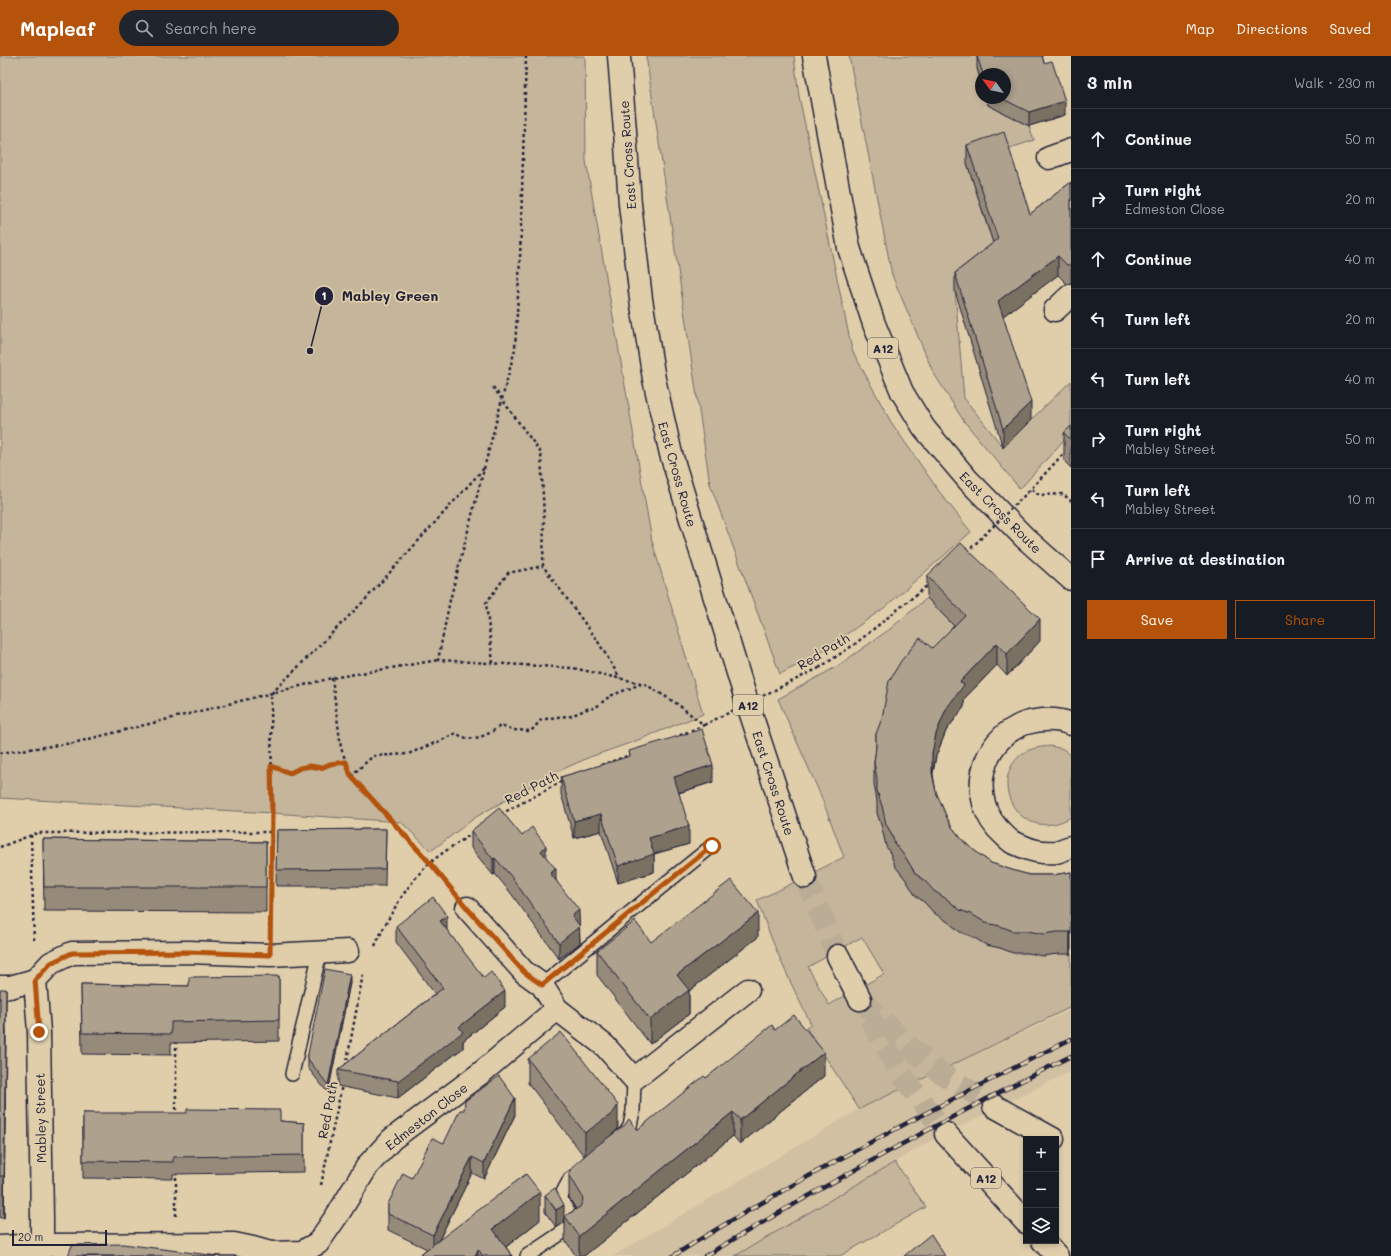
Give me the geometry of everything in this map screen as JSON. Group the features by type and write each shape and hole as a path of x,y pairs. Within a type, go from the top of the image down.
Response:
{"main road":[{"name":"East Cross Route","path":"619,56 630,204 641,299 655,387 671,454 699,547 746,699 805,877"},
{"name":"East Cross Route","path":"814,56 849,248 874,324 902,392 924,428 968,480 1025,538 1071,579"},
{"path":"1049,158 1071,150"},
{"path":"1055,310 1071,295"},
{"path":"1071,724 1062,720 1039,719 1016,726 998,741 986,760 981,783 984,806 995,826 1012,842 1033,851 1056,852 1071,847"},
{"path":"467,908 524,972 542,985 557,1009 605,1046 634,1079 748,990"},
{"path":"0,987 10,987 35,980 51,963 72,953 189,952 270,955 348,951"},
{"path":"838,956 860,999"},
{"name":"Mabley Street","path":"35,980 39,1032 40,1251"},
{"name":"Edmeston Close","path":"322,1249 340,1211 368,1165 392,1139 481,1073 557,1009"},
{"path":"994,1106 1048,1136"},
{"name":"A12","path":"946,1134 1023,1219"},
{"path":"1059,1142 1071,1146"},
{"path":"0,1247 40,1251 234,1244 271,1253 302,1252 322,1249"},
{"path":"1046,1244 1057,1256"}],"lane":[{"path":"542,985 712,846"},
{"path":"292,1074 320,952"},
{"path":"613,1148 619,1144 630,1126 633,1111 634,1079"},
{"path":"528,1256 575,1224 560,1198 570,1179 594,1162"}],"path":[{"path":"438,660 450,600 515,349 520,259 526,56"},
{"path":"493,387 541,453 544,518 543,566 597,640 620,679"},
{"path":"966,552 1032,488 1066,451"},
{"path":"270,955 272,813 271,694 365,600 485,466"},
{"path":"1032,488 1039,495 1063,494 1071,501"},
{"path":"493,663 486,604 508,573 543,566"},
{"name":"Red Path","path":"671,739 704,725 819,668 855,644 932,582"},
{"path":"0,753 73,743 332,678 438,660 573,668 645,684 676,703 704,725"},
{"path":"332,678 341,748 351,776 430,863 467,908"},
{"path":"351,776 373,756 408,754 456,733 461,737 475,739 492,732 500,726 515,730 531,731 541,720 571,716 587,709 595,708 610,696 641,684"},
{"path":"596,767 637,752"},
{"path":"623,758 625,765"},
{"path":"271,766 290,773 300,768 310,766 321,768 330,764 346,762"},
{"name":"Red Path","path":"498,815 570,778"},
{"path":"372,952 382,930 408,888 430,863 479,829"},
{"path":"0,847 37,833 271,832"},
{"path":"31,835 35,980"},
{"name":"Red Path","path":"344,1074 363,974"},
{"path":"176,1039 176,1118"},
{"name":"Red Path","path":"321,1187 343,1081"},
{"path":"176,1166 176,1245"}],"shaded area":[{"path":"0,56 585,56 586,161 652,541 703,714 633,742 590,757 552,774 476,817 431,851 401,822 272,813 0,798"},
{"path":"646,56 794,56 799,96 852,350 891,422 938,490 971,532 884,608 814,657 780,674 710,484"},
{"path":"849,56 996,56 978,68 975,68 975,104 988,104 1029,126 1034,140 967,163 989,232 1024,237 955,291 964,398 1003,447 1071,381 1071,432 1020,489 963,420 933,372 892,275"},
{"path":"927,598 965,637 891,855 906,880 925,903 948,922 973,937 1000,948 1071,951 1071,1007 859,1109 806,1027 811,1024 782,963 757,900 844,857 821,796 778,699 836,667 890,629","holes":["862,937 884,974 829,1005 808,967"]},
{"path":"1050,746 1063,749 1071,755 1071,817 1053,824 1037,824 1023,817 1014,807 1008,793 1007,779 1012,765 1023,753 1040,747"},
{"path":"1071,1010 1071,1071 923,1145 895,1162 926,1207 840,1256 613,1256 859,1109"},
{"path":"895,1162 926,1207 840,1256 735,1256"}],"building":[{"path":"977,56 1042,56 1044,63 1052,61 1065,101 1029,112 1011,103 1011,68 981,68"},
{"path":"1004,132 1030,214 1071,182 1071,265 1067,265 1058,256 998,301 1031,402 1003,429 955,273 998,239 967,145"},
{"path":"1071,426 1071,440 1064,433"},
{"path":"961,543 1040,619 1007,654 997,643 960,682 964,685 946,709 936,734 932,753 932,773 936,792 952,827 964,842 991,863 1030,875 1053,875 1071,872 1071,932 1043,934 1028,931 1013,931 986,923 973,915 960,910 934,891 915,873 895,844 886,824 877,791 877,779 874,762 876,734 882,718 889,681 901,661 920,638 932,648 965,615 927,576"},
{"path":"702,729 713,765 674,777 689,826 649,838 654,854 618,866 601,814 574,821 561,777 630,756 629,751"},
{"path":"499,808 522,836 532,827 546,846 541,851 556,869 550,873 579,910 572,916 580,926 559,943 510,875 495,858 493,859 471,831"},
{"path":"386,829 385,869 276,870 277,830"},
{"path":"43,839 266,842 266,887 44,887"},
{"path":"731,880 758,913 677,975 689,990 650,1020 597,951 635,921 651,942"},
{"path":"433,897 447,916 440,921 484,978 491,972 505,991 459,1027 463,1032 398,1081 338,1070 443,988 396,926"},
{"path":"325,969 350,974 328,1085 308,1059"},
{"path":"279,976 279,1020 171,1022 171,1034 82,1033 81,984 189,986 189,977"},
{"path":"0,989 6,989 4,1176 0,1176"},
{"path":"794,1015 824,1052 740,1120 733,1112 579,1236 565,1216 580,1207 583,1200 569,1174 574,1165 595,1147 624,1126 629,1119 637,1130 704,1076 706,1078 772,1025 775,1030"},
{"path":"561,1032 618,1105 613,1113 585,1133 528,1059"},
{"path":"499,1076 515,1098 484,1163 472,1157 433,1235 388,1214 388,1204 403,1173 412,1178 432,1138 444,1143 460,1110 464,1110 465,1101"},
{"path":"187,1109 280,1110 280,1121 304,1123 304,1155 173,1157 173,1162 83,1161 83,1113 187,1113"},
{"path":"526,1174 540,1192 493,1229 512,1256 483,1256 478,1249 475,1256 418,1256"},
{"path":"555,1188 564,1205 556,1210 545,1195"},
{"path":"931,1234 945,1256 904,1256"},
{"path":"123,1244 218,1256 68,1256 72,1245"}],"tunnel":[{"path":"805,877 838,956"},
{"path":"860,999 904,1042 938,1071 994,1106"},
{"path":"870,1018 901,1074 946,1134"}],"railway":[{"path":"673,1256 721,1226 869,1143 1071,1039"},
{"path":"705,1256 886,1153 978,1103 1071,1056"}],"place":[{"name":"Mabley Green","path":"310,351"}],"route":[{"path":"39,1032 35,980 51,963 72,953 189,952 270,955 272,813 271,766 290,773 300,768 310,766 321,768 330,764 346,762 351,776 430,863 467,908 524,972 542,985 712,846"}]}
